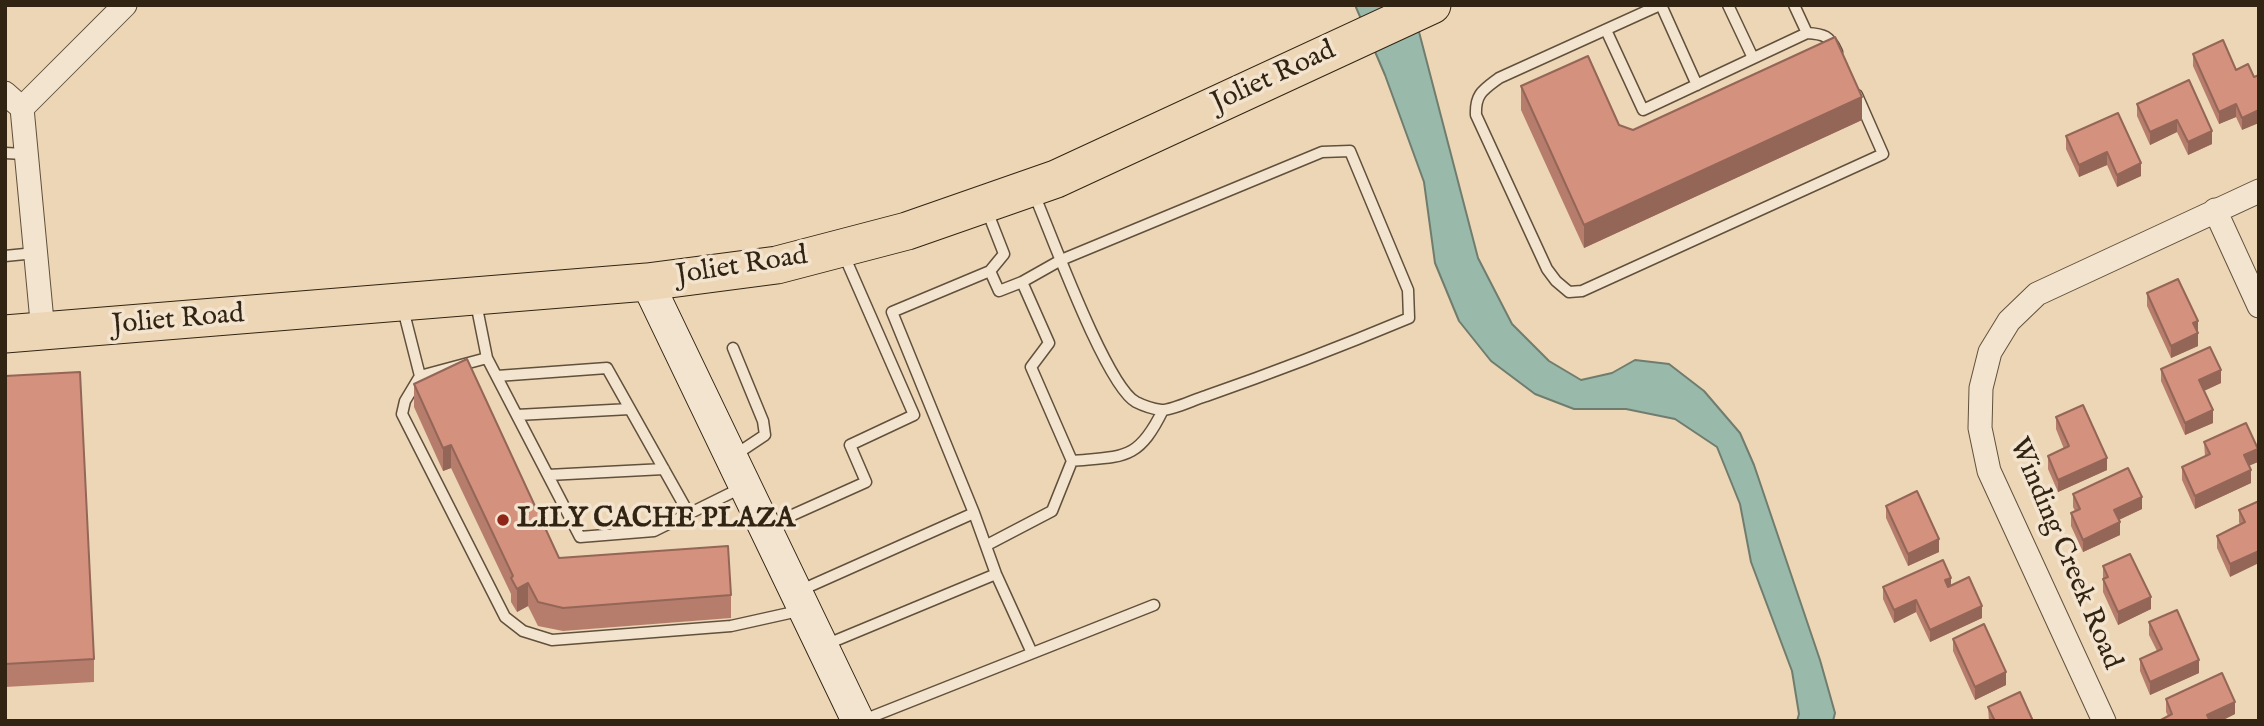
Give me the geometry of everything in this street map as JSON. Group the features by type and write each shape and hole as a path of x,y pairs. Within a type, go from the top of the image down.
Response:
{"main road":[{"name":"Joliet Road","path":"5,334 647,282 777,265 907,231 1056,179 1432,5"}],"street":[{"path":"43,332 35,253 15,153 13,101 125,5"},
{"name":"Winding Creek Road","path":"2104,721 1989,471 1980,428 1981,388 1990,352 2009,321 2037,294 2259,191"},
{"path":"2215,210 2259,306"},
{"path":"647,282 860,721"}],"lane":[{"path":"1697,85 1660,5 1499,78 1482,91 1475,102 1476,115 1547,269 1569,292 1582,290 1883,154 1852,84"},
{"path":"1728,5 1753,58"},
{"path":"1794,5 1807,33"},
{"path":"1606,30 1643,110 1807,33 1830,38 1842,61"},
{"path":"990,271 999,291 1022,282 1061,260 1322,152 1350,150 1408,290 1409,318 1294,366 1163,410 1134,401 1111,372 1091,331 1061,260 1032,188"},
{"path":"985,204 1004,254 990,271 892,312 987,545 996,574 1032,653"},
{"path":"766,527 866,482 850,445 914,415 841,248"},
{"path":"5,256 35,253"},
{"path":"987,545 1052,511 1072,461 1031,367 1049,344 1022,282"},
{"path":"475,296 487,358 580,537 654,531 746,486"},
{"path":"402,303 420,376"},
{"path":"732,457 765,435 763,421 733,348"},
{"path":"487,358 420,376 404,401 402,414 505,617 523,631 552,640 731,626 801,601 974,513"},
{"path":"497,376 607,368 689,514"},
{"path":"517,415 630,409"},
{"path":"1072,461 1136,451 1152,433 1163,410"},
{"path":"548,474 664,469"},
{"path":"822,646 996,574"},
{"path":"860,721 1154,605"}],"shaded area":[{"path":"1355,5 1412,5 1478,258 1512,324 1549,361 1581,380 1612,373 1635,360 1669,364 1704,391 1740,433 1754,465 1820,660 1835,713 1833,721 1797,721 1799,714 1792,671 1751,562 1740,504 1717,447 1675,419 1626,409 1574,409 1535,394 1491,361 1459,321 1435,263 1424,182 1385,75"}],"building":[{"path":"1835,37 1862,97 1584,225 1521,86 1588,56 1619,125 1633,130"},
{"path":"2223,40 2236,70 2248,64 2254,77 2259,75 2259,110 2242,118 2236,104 2219,112 2193,54"},
{"path":"2189,80 2212,131 2188,142 2177,120 2150,132 2137,104"},
{"path":"2118,113 2141,163 2117,175 2107,152 2079,165 2066,136"},
{"path":"2178,279 2198,321 2193,323 2198,333 2171,346 2147,293"},
{"path":"2210,347 2221,370 2199,380 2213,410 2185,423 2161,369"},
{"name":"LILY CACHE PLAZA","path":"467,359 559,558 728,546 731,595 563,608 538,602 528,583 517,589 451,445 443,448 414,384"},
{"path":"80,372 94,659 5,664 5,376"},
{"path":"2083,405 2107,458 2058,480 2048,456 2069,446 2056,417"},
{"path":"2246,423 2258,449 2244,455 2251,470 2195,496 2182,467 2210,454 2204,442"},
{"path":"2128,468 2142,497 2114,510 2120,522 2083,540 2071,513 2080,509 2073,494"},
{"path":"1917,491 1939,539 1908,554 1886,506"},
{"path":"2259,501 2259,551 2230,564 2217,536 2245,522 2239,510"},
{"path":"2130,554 2151,597 2118,612 2103,579 2108,577 2103,566"},
{"path":"1943,560 1951,578 1945,580 1948,587 1969,577 1982,606 1930,630 1916,600 1894,610 1883,587"},
{"path":"2177,610 2199,660 2150,682 2140,659 2162,649 2149,622"},
{"path":"1984,624 2006,672 1975,687 1953,639"},
{"path":"2222,673 2235,702 2207,715 2210,721 2159,721 2172,714 2166,699"},
{"path":"2020,692 2033,721 1995,721 1988,707"}],"place":[{"name":"LILY CACHE PLAZA","path":"503,520"}]}
